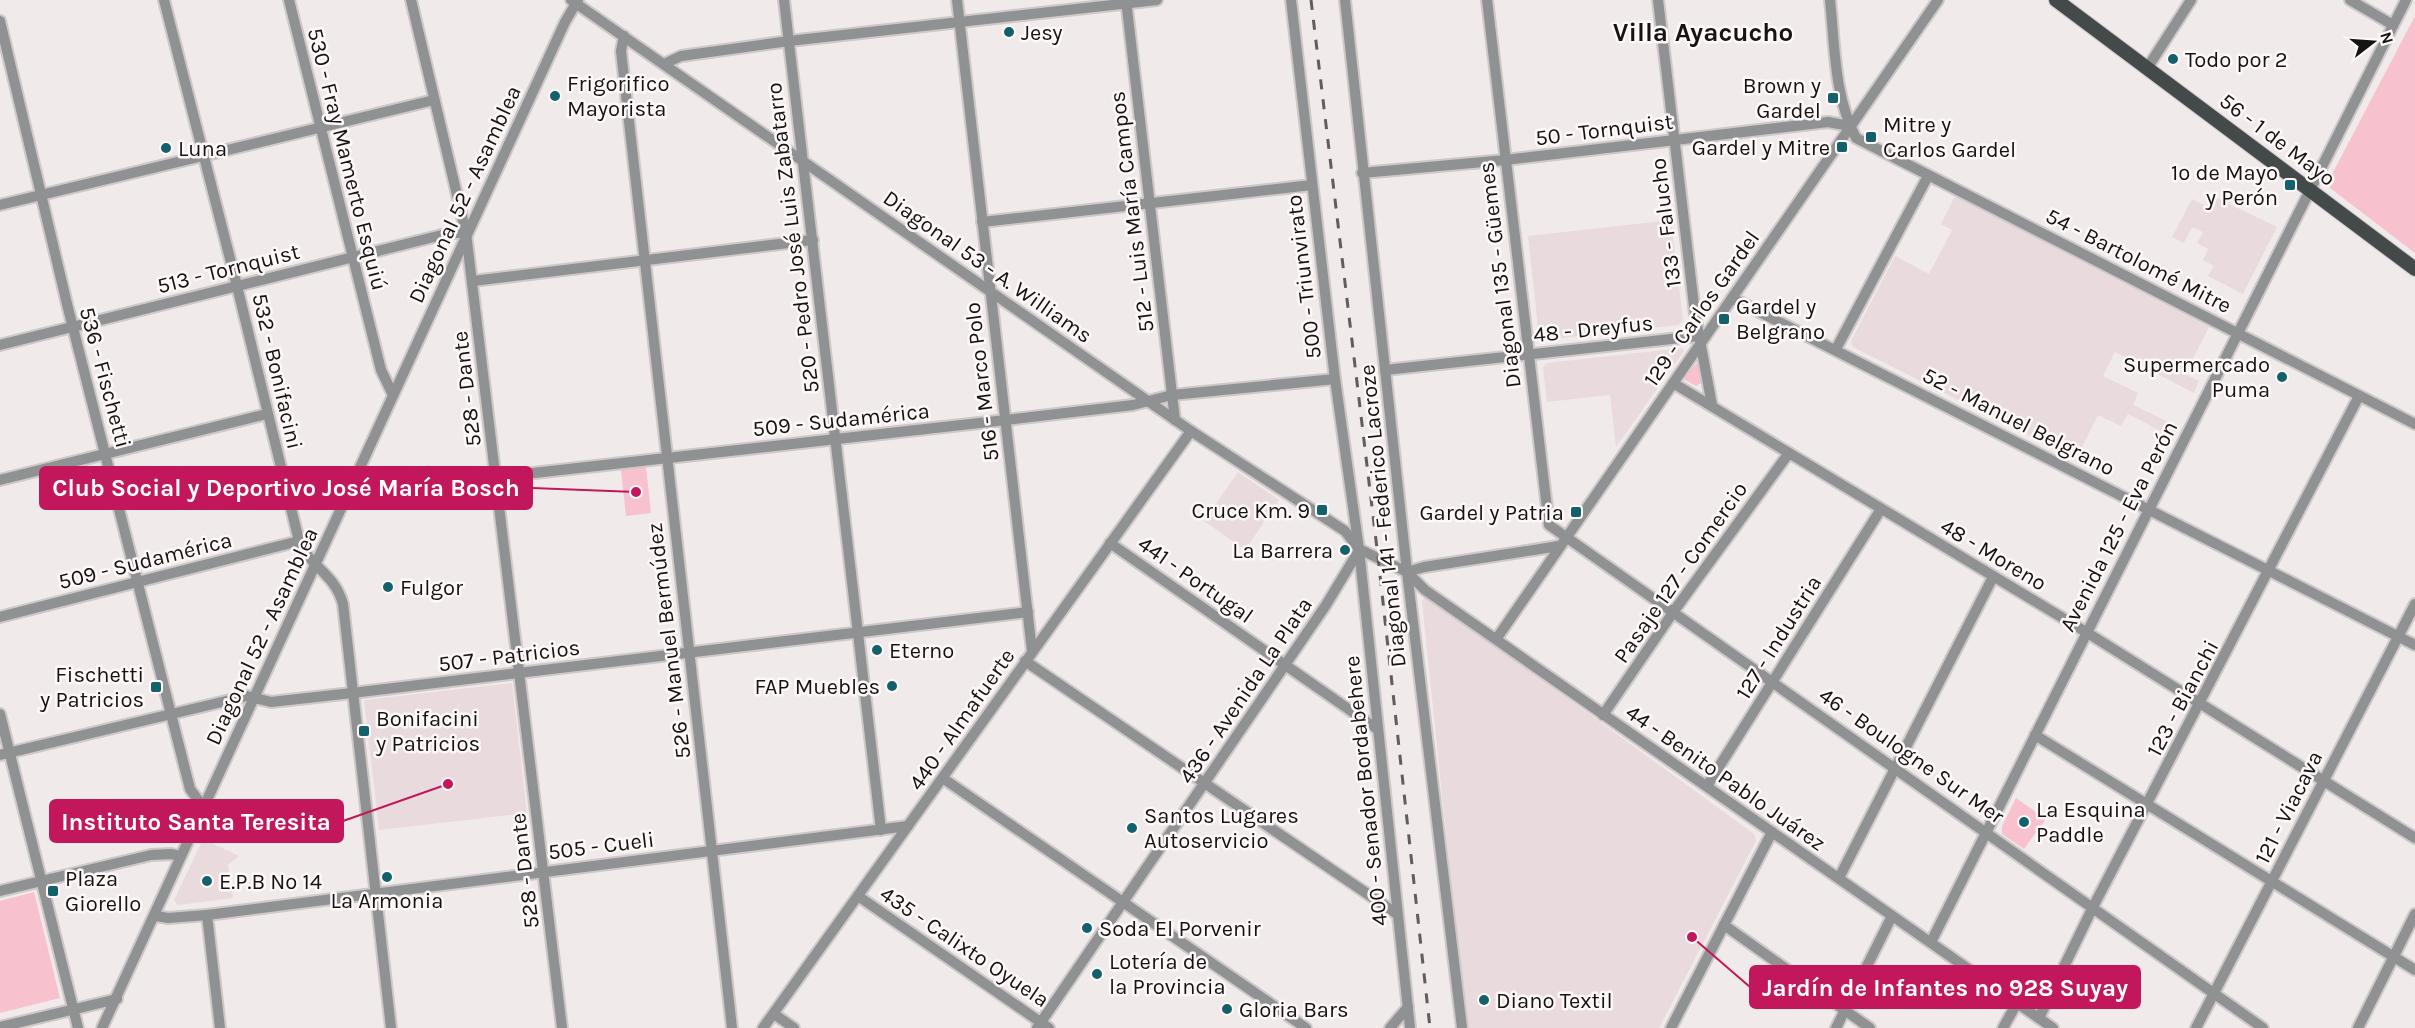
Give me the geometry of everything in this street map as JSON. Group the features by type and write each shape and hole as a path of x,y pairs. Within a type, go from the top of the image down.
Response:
{"main road":[{"name":"56 - 1 de Mayo","path":"2056,0 2415,269"}],"street":[{"name":"532 - Bonifacini","path":"164,0 237,285 299,541 308,559 333,581 339,592 391,1028"},
{"name":"530 - Fray Mamerto Esquiú","path":"289,0 381,370 393,395"},
{"name":"528 - Dante","path":"411,0 466,233 562,1028"},
{"name":"520 - Pedro José Luis Zabatarro","path":"784,0 881,830"},
{"name":"516 - Marco Polo","path":"957,0 1032,651"},
{"path":"664,64 681,56 1157,0"},
{"name":"500 - Triunvirato","path":"1291,0 1335,379 1359,549"},
{"name":"Diagonal 141 - Federico Lacroze","path":"1345,0 1407,572 1462,1028"},
{"name":"Diagonal 135 - Güemes","path":"1487,0 1547,518 1552,529 1566,536"},
{"name":"133 - Falucho","path":"1658,0 1700,340 1712,405"},
{"path":"1830,0 1840,95 1850,126"},
{"name":"129 - Carlos Gardel","path":"1497,638 1673,383 1700,340 1732,298 1938,0"},
{"path":"2148,67 2191,0"},
{"path":"2350,0 2393,26"},
{"name":"Avenida 125 - Eva Perón","path":"1931,942 2406,0"},
{"name":"Diagonal 53 - A. Williams","path":"575,2 1191,431 1345,531 1359,549 1378,558"},
{"name":"Diagonal 52 - Asamblea","path":"102,1028 156,916 180,856 351,490 466,233 575,2"},
{"name":"512 - Luis María Campos","path":"1126,2 1175,420"},
{"name":"536 - Fischetti","path":"0,21 40,195 190,789 204,808"},
{"name":"526 - Manuel Bermúdez","path":"624,36 621,51 732,1028"},
{"path":"0,205 434,100"},
{"name":"50 - Tornquist","path":"1362,173 1505,160 1828,122 1850,126"},
{"name":"54 - Bartolomé Mitre","path":"1850,126 1857,138 1928,176 2239,332 2415,424"},
{"path":"1836,349 1928,176"},
{"path":"982,222 1312,185"},
{"name":"513 - Tornquist","path":"0,345 455,232 466,233"},
{"path":"473,281 813,240"},
{"name":"52 - Manuel Belgrano","path":"1732,298 2415,645"},
{"name":"48 - Dreyfus","path":"1385,370 1700,340"},
{"name":"509 - Sudamérica","path":"351,490 364,492 1006,420 1133,405 1172,395 1335,379"},
{"name":"48 - Moreno","path":"1673,383 2086,632 2199,705 2415,838"},
{"name":"123 - Bianchi","path":"2039,1018 2093,907 2270,572 2359,396"},
{"path":"0,480 267,414"},
{"name":"440 - Almafuerte","path":"763,1028 944,779 1032,651 1191,431"},
{"name":"Pasaje 127 - Comercio","path":"1603,715 1674,611 1789,453"},
{"name":"127 - Industria","path":"1707,786 1881,508"},
{"name":"46 - Boulogne Sur Mer","path":"1566,536 2263,1028"},
{"name":"509 - Sudamérica","path":"0,616 299,541"},
{"name":"441 - Portugal","path":"1110,543 1377,729"},
{"path":"1407,572 1424,567 1559,546"},
{"name":"436 - Avenida La Plata","path":"1042,1026 1123,902 1353,565 1359,549"},
{"name":"400 - Senador Bordabehere","path":"1359,549 1410,1028"},
{"name":"44 - Benito Pablo Juárez","path":"1378,558 1407,572 1425,590 1497,638 1603,715 2053,1028"},
{"path":"1839,878 1993,577"},
{"name":"121 - Viacava","path":"2196,1028 2415,604"},
{"name":"507 - Patricios","path":"5,754 256,696 271,702 1028,612"},
{"path":"1025,662 1397,914"},
{"path":"0,714 5,754 42,880 78,1028"},
{"path":"2035,735 2415,970"},
{"path":"944,779 1306,1028"},
{"name":"505 - Cueli","path":"156,916 168,918 207,915 908,826"},
{"path":"1671,1028 1772,832"},
{"path":"0,891 151,855 180,856"},
{"name":"435 - Calixto Oyuela","path":"858,896 1042,1026"},
{"path":"2358,1028 2415,914"},
{"path":"207,915 220,1028"},
{"path":"1836,1028 1892,916"},
{"path":"1724,925 1870,1028"},
{"path":"0,1027 117,999"},
{"path":"2003,1028 2017,1003"},
{"path":"1389,1028 1408,1008"},
{"path":"774,1014 794,1028"}],"shaded area":[{"path":"2415,16 2415,253 2330,188 2329,180"},
{"path":"1955,196 2209,327 2185,374 2199,381 2194,393 2115,352 2103,376 2138,393 2133,405 2177,426 2172,437 2128,414 2121,426 2098,415 2076,459 1853,347 1851,341 1895,256 1929,274 1952,230 1941,224"},
{"path":"2213,196 2277,227 2243,294 2208,276 2214,266 2203,260 2208,249 2197,243 2203,232 2192,227 2184,243 2172,237 2192,199 2206,206"},
{"path":"1671,220 1683,320 1678,325 1544,340 1539,336 1528,236"},
{"path":"1682,348 1684,351 1616,447 1610,395 1547,402 1543,368 1547,363"},
{"path":"1697,363 1703,382 1696,386 1685,380 1685,376"},
{"path":"646,467 651,513 626,516 621,470"},
{"path":"1238,472 1279,500 1245,550 1204,521"},
{"path":"1427,596 1754,834 1756,841 1659,1028 1466,1028 1422,601"},
{"path":"512,683 527,813 379,830 364,700"},
{"name":"La Esquina Paddle","path":"2016,798 2046,819 2024,849 2002,834 2002,826"},
{"name":"E.P.B Nº 14","path":"203,839 239,856 228,865 233,898 178,905 174,900"},
{"path":"34,892 60,998 0,1013 0,901"}],"railway":[{"path":"1311,0 1378,557 1430,1028"}],"place":[{"name":"Jesy","path":"1009,32"},
{"name":"Todo por 2","path":"2173,59"},
{"name":"Frigorifico Mayorista","path":"555,96"},
{"name":"Brown y Gardel","path":"1833,98"},
{"name":"Mitre y Carlos Gardel","path":"1871,137"},
{"name":"Gardel y Mitre","path":"1842,147"},
{"name":"Luna","path":"166,148"},
{"name":"1º de Mayo y Perón","path":"2290,185"},
{"name":"Gardel y Belgrano","path":"1724,319"},
{"name":"Supermercado Puma","path":"2282,377"},
{"name":"Club Social y Deportivo José María Bosch","path":"636,492"},
{"name":"Cruce Km. 9","path":"1322,510"},
{"name":"Gardel y Patria","path":"1576,512"},
{"name":"La Barrera","path":"1345,550"},
{"name":"Fulgor","path":"388,587"},
{"name":"Eterno","path":"877,650"},
{"name":"FAP Muebles","path":"892,686"},
{"name":"Fischetti y Patricios","path":"156,687"},
{"name":"Bonifacini y Patricios","path":"364,731"},
{"name":"Instituto Santa Teresita","path":"448,784"},
{"name":"La Esquina Paddle","path":"2024,822"},
{"name":"Santos Lugares Autoservicio","path":"1132,828"},
{"name":"La Armonia","path":"387,877"},
{"name":"E.P.B Nº 14","path":"207,881"},
{"name":"Plaza Giorello","path":"53,891"},
{"name":"Soda El Porvenir","path":"1087,928"},
{"name":"Jardín de Infantes nº 928 Suyay","path":"1692,937"},
{"name":"Lotería de la Provincia","path":"1097,974"},
{"name":"Diano Textil","path":"1484,1000"},
{"name":"Gloria Bars","path":"1227,1009"}],"district":[{"name":"Villa Ayacucho","path":"1703,32"}]}
